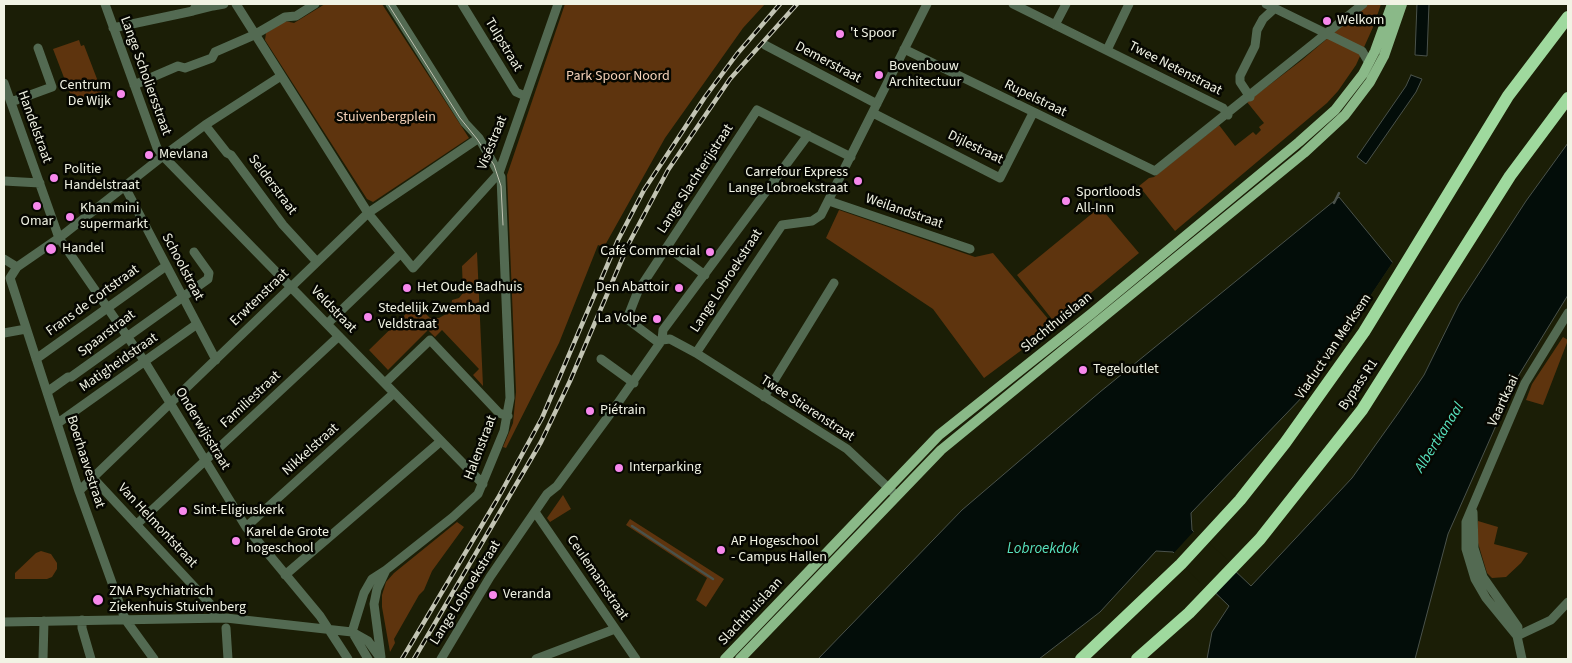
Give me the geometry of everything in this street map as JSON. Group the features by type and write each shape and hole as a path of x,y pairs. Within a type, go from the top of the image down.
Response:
{"highway":[{"name":"Viaduct van Merksem","path":"1081,659 1181,564 1240,500 1286,443 1343,364 1375,315 1508,96 1568,17"},
{"name":"Bypass R1","path":"1137,659 1189,613 1260,539 1362,410 1510,176 1568,98"}],"main road":[{"name":"Slachthuislaan","path":"725,659 939,435 1090,314 1311,132 1342,102 1369,63 1380,39 1392,4"},
{"name":"Slachthuislaan","path":"740,659 941,450 1304,153 1345,115 1370,82 1384,56 1402,4"}],"street":[{"name":"Lange Scholiersstraat","path":"105,4 157,148 163,156"},
{"path":"113,28 195,8 224,4"},
{"path":"236,4 254,36 368,213 400,254 327,324"},
{"path":"134,85 178,66 185,68 212,58 215,52 254,36 285,17 296,16 315,4"},
{"path":"390,4 499,173"},
{"name":"Tulpstraat","path":"462,4 516,92 525,96"},
{"name":"Viséstraat","path":"400,254 413,268 499,173 558,4"},
{"name":"Lange Lobroekstraat","path":"442,659 490,577 535,512 634,383 661,342 670,339 696,353 782,225 812,221 821,215 927,4"},
{"name":"Twee Netenstraat","path":"1013,4 1223,108 1228,114"},
{"path":"1055,25 1066,4"},
{"name":"Twee Netenstraat","path":"1107,50 1129,4"},
{"path":"1266,4 1362,51 1369,63"},
{"path":"1228,114 1363,4"},
{"path":"1250,97 1240,82 1240,76 1255,46 1257,30 1263,19 1275,8"},
{"name":"Demerstraat","path":"765,45 875,109"},
{"path":"8,102 52,87 38,48"},
{"name":"Rupelstraat","path":"904,49 1155,172 1228,114"},
{"path":"4,259 17,267 59,238 205,125 281,76"},
{"name":"Handelstraat","path":"4,83 8,102 40,183 59,238"},
{"name":"Dijlestraat","path":"875,109 1000,178 1033,113"},
{"name":"Lange Slachterijstraat","path":"661,342 627,320 638,291 758,110 851,156"},
{"name":"Selderstraat","path":"205,125 227,153 231,154 283,225 317,262"},
{"path":"661,342 663,330 808,136"},
{"path":"368,213 478,138"},
{"name":"Veldstraat","path":"163,156 483,484"},
{"name":"Halenstraat","path":"352,632 366,587 376,576 471,502 483,484 508,416 511,393 509,322 503,189 499,173"},
{"path":"4,181 40,183"},
{"name":"Schoolstraat","path":"124,187 216,360"},
{"name":"Weilandstraat","path":"829,201 970,250"},
{"name":"Erwtenstraat","path":"79,491 368,213"},
{"name":"Onderwijsstraat","path":"59,238 145,362 246,528 328,629 348,659"},
{"path":"667,247 705,274"},
{"name":"Spaarstraat","path":"47,392 68,377 71,377 208,278 209,273 194,252"},
{"name":"Frans de Cortstraat","path":"36,359 166,266"},
{"name":"Boerhaavestraat","path":"17,267 10,278 79,491 125,619 154,659"},
{"path":"764,397 834,283"},
{"name":"Vaartkaai","path":"1522,659 1519,635 1483,577 1474,543 1473,504 1526,384 1568,313"},
{"name":"Matigheidstraat","path":"58,424 197,324"},
{"path":"4,333 26,329"},
{"name":"Familiestraat","path":"137,524 339,336"},
{"path":"385,383 430,340 499,413 508,416"},
{"name":"Twee Stierenstraat","path":"696,353 847,449 897,496"},
{"path":"601,359 634,383"},
{"name":"Nikkelstraat","path":"246,528 394,392"},
{"path":"285,575 441,441"},
{"name":"Van Helmontstraat","path":"93,478 214,608 214,618"},
{"name":"Ceulemansstraat","path":"535,512 636,659"},
{"name":"Halenstraat","path":"381,659 374,604 378,586 386,570"},
{"path":"1527,659 1519,635 1551,620 1568,602"},
{"path":"4,622 214,618 328,629 352,632 368,641 381,659"},
{"path":"82,620 82,628 91,659"},
{"path":"43,659 44,621"},
{"path":"226,628 228,659"},
{"path":"536,659 615,629"},
{"path":"352,632 368,659"}],"green space":[{"name":"Stuivenbergplein","path":"325,4 382,4 469,138 373,202 367,199 265,40 266,33 285,21 294,23"},
{"name":"Park Spoor Noord","path":"565,4 765,4 743,28 665,138 604,247 598,245 559,343 506,448 503,447 513,423 516,392 507,175"},
{"path":"1368,4 1381,4 1356,65 1338,91 1327,103 1175,231 1139,186 1149,178 1154,177 1219,125 1235,146 1253,132 1256,135 1261,130 1259,127 1264,123 1247,102 1302,60"},
{"path":"79,40 81,46 84,45 102,92 73,101 53,49"},
{"path":"1100,207 1139,253 1055,323 1017,275"},
{"path":"839,210 975,257 993,253 1054,326 984,378 933,309 826,238"},
{"path":"477,252 483,386 473,375 479,369 442,330 435,337 428,330 388,370 369,350 416,304 430,318 439,318 446,314 451,308 452,300 459,298 463,293 462,266"},
{"path":"1563,337 1568,340 1543,405 1526,400 1532,384"},
{"path":"563,495 571,509 550,522 547,518"},
{"path":"630,519 724,579 706,607 696,600 707,578 626,525"},
{"path":"1478,521 1498,527 1494,544 1528,553 1521,563 1506,577 1492,578 1487,573 1478,543"},
{"path":"457,522 464,527 432,571 424,590 419,595 394,639 395,643 390,652 382,607 382,595 386,582 394,573"},
{"path":"41,551 51,554 57,563 57,569 52,577 47,579 15,579 15,573 36,553"}],"water":[{"path":"1417,4 1429,4 1427,56 1415,55"},
{"path":"1411,75 1422,79 1416,92 1366,164 1357,157 1406,86"},
{"name":"Lobroekdok","path":"1568,143 1568,295 1517,378 1448,534 1415,659 1207,659 1212,632 1229,606 1173,552 1156,551 1100,612 1039,659 818,659 962,510 1100,392 1339,197 1393,263 1307,392 1191,513 1192,530 1251,586 1352,478 1424,375 1459,304 1526,201"}],"pier":[{"path":"1394,260 1395,264 1356,324 1309,393 1297,406"},
{"path":"1195,530 1230,562 1207,589 1172,555"}],"waterway":[{"path":"1334,203 1339,193"},
{"path":"632,526 713,579"}],"tram line":[{"path":"388,4 460,118 494,165 501,186 503,225"}],"railway":[{"path":"402,659 498,498 542,418 618,240 644,190 705,97 737,54 780,4"},
{"path":"414,659 541,442 570,381 629,243 668,170 730,79 797,4"}],"place":[{"name":"Welkom","path":"1327,21"},
{"name":"'t Spoor","path":"840,34"},
{"name":"Bovenbouw Architectuur","path":"879,75"},
{"name":"Centrum De Wijk","path":"121,94"},
{"name":"Mevlana","path":"149,155"},
{"name":"Politie Handelstraat","path":"54,178"},
{"name":"Carrefour Express Lange Lobroekstraat","path":"858,181"},
{"name":"Sportloods All-Inn","path":"1066,201"},
{"name":"Omar","path":"37,206"},
{"name":"Khan mini supermarkt","path":"70,217"},
{"name":"Handel","path":"51,249"},
{"name":"Café Commercial","path":"710,252"},
{"name":"Het Oude Badhuis","path":"407,288"},
{"name":"Den Abattoir","path":"679,288"},
{"name":"Stedelijk Zwembad Veldstraat","path":"368,317"},
{"name":"La Volpe","path":"657,319"},
{"name":"Tegeloutlet","path":"1083,370"},
{"name":"Piétrain","path":"590,411"},
{"name":"Interparking","path":"619,468"},
{"name":"Sint-Eligiuskerk","path":"183,511"},
{"name":"Karel de Grote hogeschool","path":"236,541"},
{"name":"AP Hogeschool - Campus Hallen","path":"721,550"},
{"name":"Veranda","path":"493,595"},
{"name":"ZNA Psychiatrisch Ziekenhuis Stuivenberg","path":"98,600"}],"water label":[{"name":"Albertkanaal","path":"1440,438"}]}
